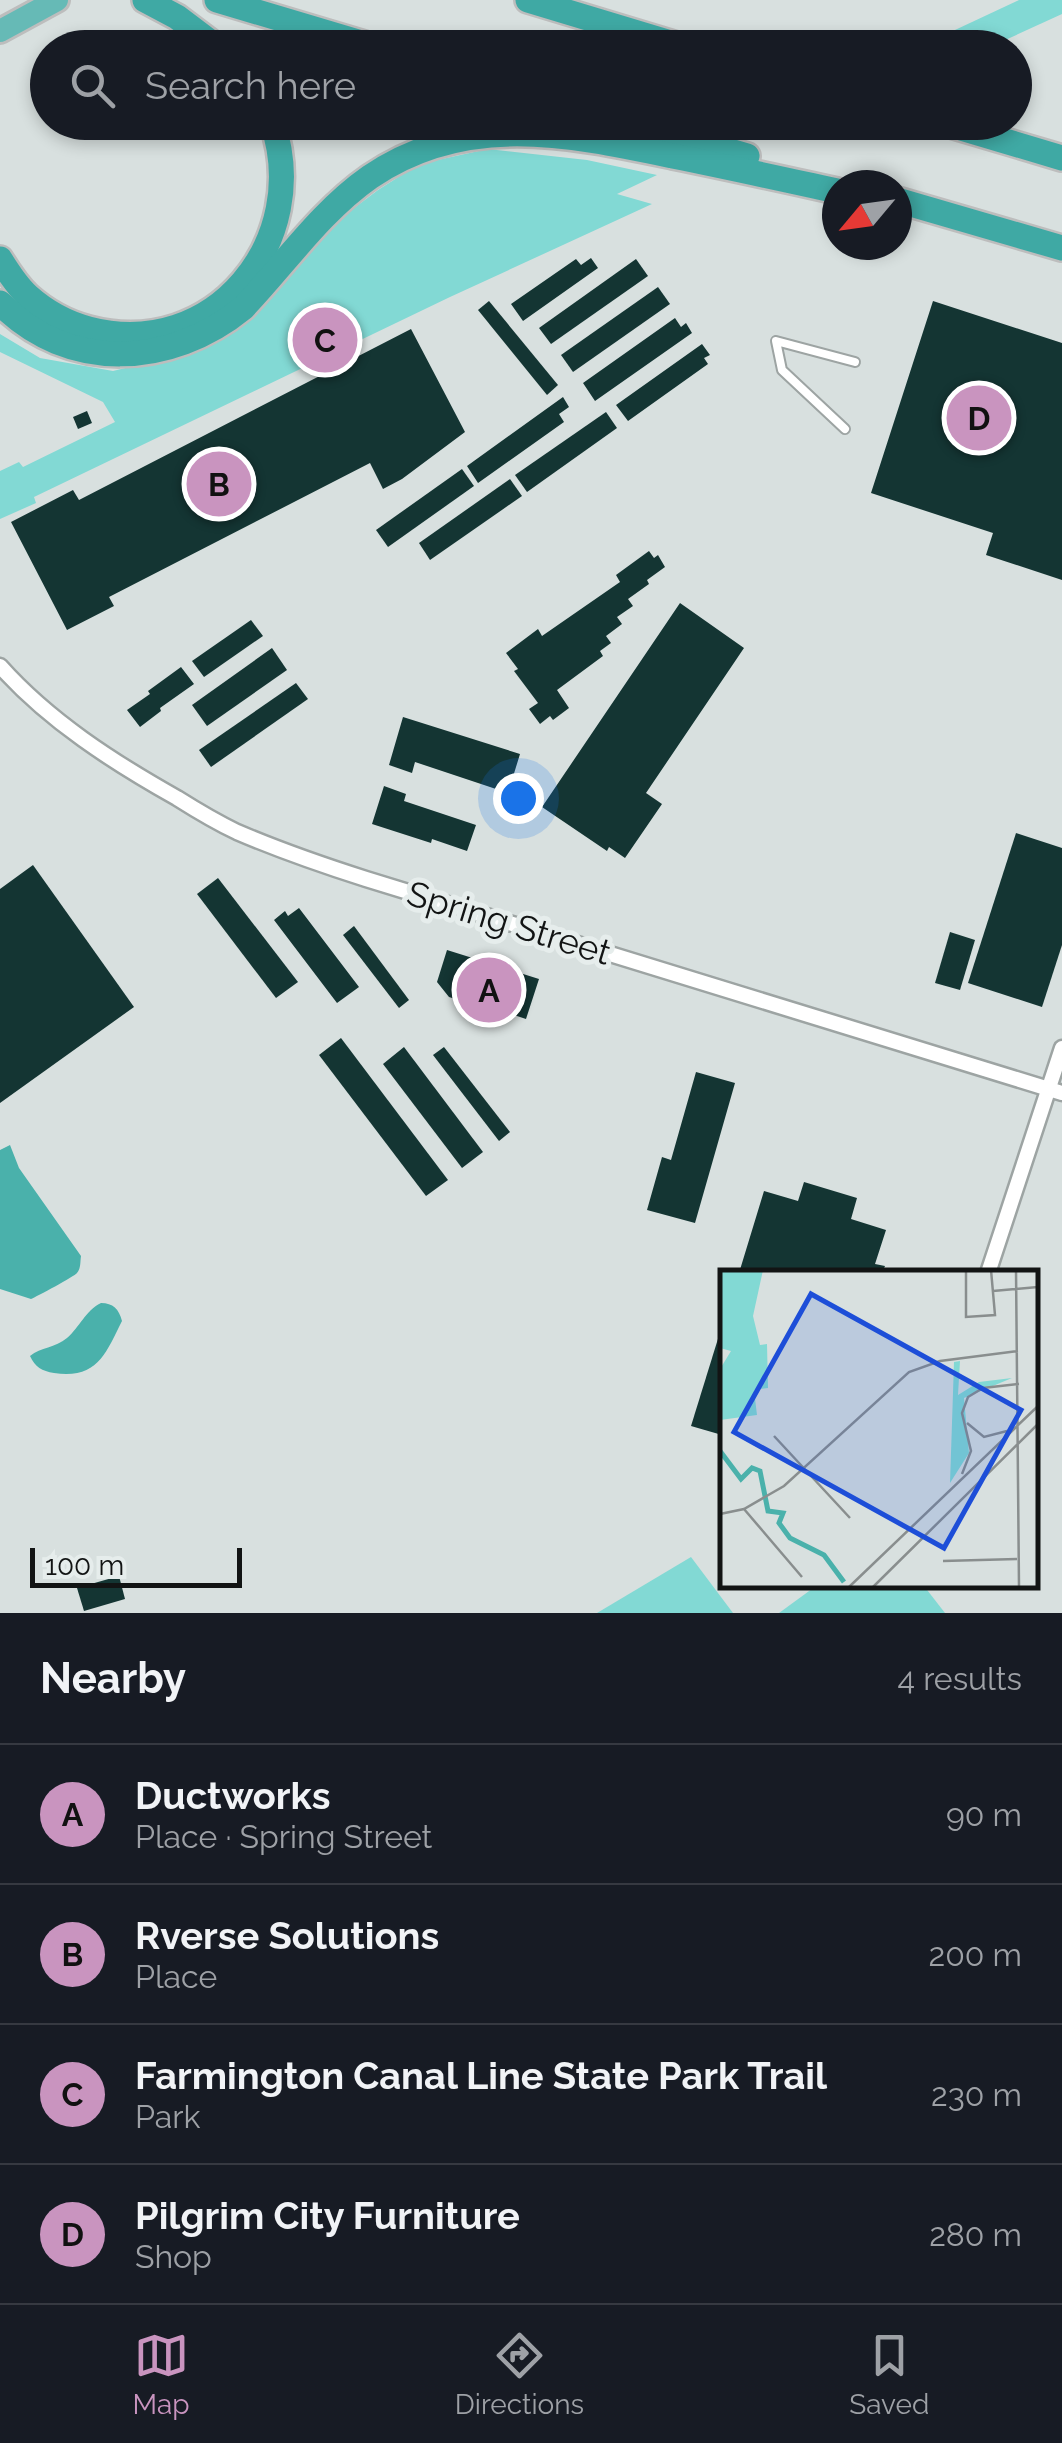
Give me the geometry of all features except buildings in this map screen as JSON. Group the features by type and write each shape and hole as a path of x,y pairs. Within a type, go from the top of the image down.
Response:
{"highway":[{"path":"0,31 57,0"},
{"path":"145,0 195,30"},
{"path":"217,0 318,30"},
{"path":"528,0 627,30"},
{"path":"0,259 25,294 72,323 125,336 146,335 186,324 230,295 267,247 280,204 283,177 277,140"},
{"path":"0,303 28,326 75,348 99,353 125,354 192,340 226,322 333,207 368,179 386,167 454,140"},
{"path":"590,140 822,180"},
{"path":"689,140 822,186"},
{"path":"1002,140 1062,158"},
{"path":"912,206 1062,248"}],"street":[{"name":"Spring Street","path":"0,666 43,708 103,753 235,831 366,879 1055,1091"},
{"path":"989,1270 1055,1091 1062,1048"}],"lane":[{"path":"845,430 782,370 776,341 855,362"}],"shaded area":[{"path":"1019,0 1062,0 1062,14 1027,30 955,30"},
{"path":"488,149 587,160 657,175 617,194 652,204 34,497 36,503 0,519 0,471 19,462 23,467 115,422 103,402 0,352 0,334 40,358 113,371 174,356 378,190 419,164"},
{"path":"10,1145 19,1168 81,1256 77,1273 31,1299 0,1289 0,1150"},
{"path":"101,1303 115,1308 122,1321 98,1362 69,1374 37,1366 30,1356 67,1338"},
{"path":"691,1557 733,1613 597,1613"},
{"path":"813,1588 926,1588 945,1613 779,1613"}],"place":[{"name":"Farmington Canal Line State Park Trail","path":"325,340"},
{"name":"Pilgrim City Furniture","path":"979,418"},
{"name":"Rverse Solutions","path":"219,484"},
{"name":"Ductworks","path":"489,990"}]}
